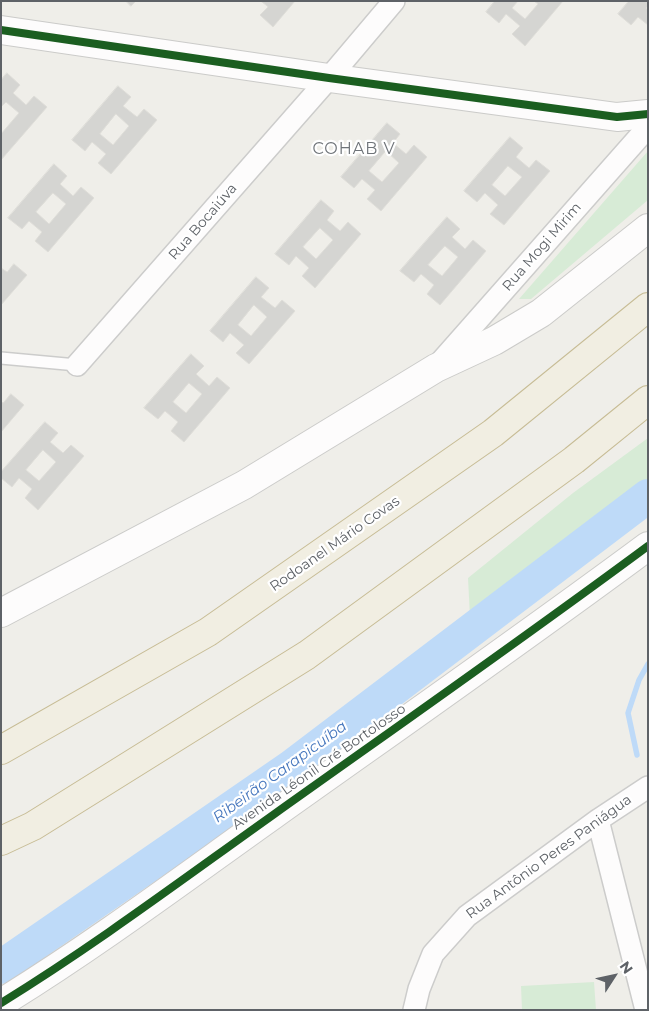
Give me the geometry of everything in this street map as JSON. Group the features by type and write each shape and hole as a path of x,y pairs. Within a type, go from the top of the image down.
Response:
{"highway":[{"name":"Rodoanel Mário Covas","path":"1,750 208,632 493,433 648,307"},
{"path":"1,841 33,826 307,655 574,460 648,400"}],"main road":[{"path":"1,30 329,78 617,117 648,114"},
{"path":"1,613 244,485 436,368 494,341 541,313 648,228"},
{"name":"Avenida Léonil Cré Bortolosso","path":"1,1003 126,922 271,816 526,636 648,546"}],"street":[{"name":"Rua Bocaiúva","path":"77,365 329,78 394,1"},
{"name":"Rua Mogi Mirim","path":"436,368 648,127"},
{"name":"Rua Antônio Peres Paniágua","path":"414,1010 421,982 433,954 467,916 598,820 648,786"},
{"path":"598,820 646,1010"}],"lane":[{"path":"1,358 77,365"}],"green space":[{"path":"648,151 648,200 531,299 519,299"},
{"path":"648,438 648,487 470,617 468,578 573,493"},
{"path":"594,982 596,1010 522,1010 521,986"}],"building":[{"path":"126,1 136,1 131,6"},
{"path":"261,1 295,1 273,27 260,15 268,7"},
{"path":"495,1 518,1 512,8 525,19 538,4 534,1 563,1 525,46 512,34 520,26 506,14 499,23 486,12"},
{"path":"629,1 648,1 646,8 648,10 648,25 638,17 631,25 618,14"},
{"path":"7,73 20,85 13,93 26,105 34,96 47,107 1,160 1,134 19,113 6,102 1,107 1,80"},
{"path":"118,86 131,97 123,106 137,117 144,109 157,120 111,174 98,163 106,154 92,142 85,151 72,140","holes":["116,114 129,126 113,145 100,134"]},
{"path":"387,123 400,134 393,143 406,154 414,145 427,157 381,211 367,199 375,190 362,179 354,188 341,177","holes":["386,151 399,163 382,182 369,171"]},
{"path":"510,137 523,148 516,157 529,168 536,160 550,171 504,225 490,214 498,205 485,193 477,202 464,191","holes":["508,166 522,177 505,196 492,185"]},
{"path":"54,164 67,176 60,184 73,196 81,187 94,198 48,252 35,241 42,232 29,221 22,229 8,218","holes":["53,193 66,204 49,224 36,212"]},
{"path":"321,200 334,211 327,220 340,231 348,222 361,234 315,288 302,276 309,268 296,256 289,265 275,254","holes":["320,228 333,240 316,259 303,247"]},
{"path":"447,217 460,229 452,237 465,249 473,240 486,251 440,305 427,294 434,285 421,274 414,282 400,271","holes":["445,246 458,257 442,276 428,265"]},
{"path":"14,264 27,275 1,305 1,268 7,272"},
{"path":"256,277 269,288 261,297 275,308 282,300 295,311 249,364 236,353 244,345 230,333 223,342 210,331","holes":["254,305 267,317 251,336 238,325"]},
{"path":"191,354 204,366 196,374 209,386 217,377 230,388 184,442 171,431 178,422 165,411 158,419 144,408","holes":["189,383 202,394 186,413 173,402"]},
{"path":"11,394 24,405 1,432 1,401 3,403"},
{"path":"45,422 58,433 50,442 63,453 71,445 84,456 38,510 25,498 32,489 19,478 12,487 1,478 1,472","holes":["43,450 56,462 39,481 26,470"]}],"waterway":[{"name":"Ribeirão Carapicuíba","path":"1,967 291,767 648,496"},
{"path":"637,755 628,713 639,680 648,664"}],"cycle path":[{"path":"1,30 329,78 617,117 648,114"},
{"path":"1,1003 138,911 648,546"}],"district":[{"name":"COHAB V","path":"354,149"}]}
